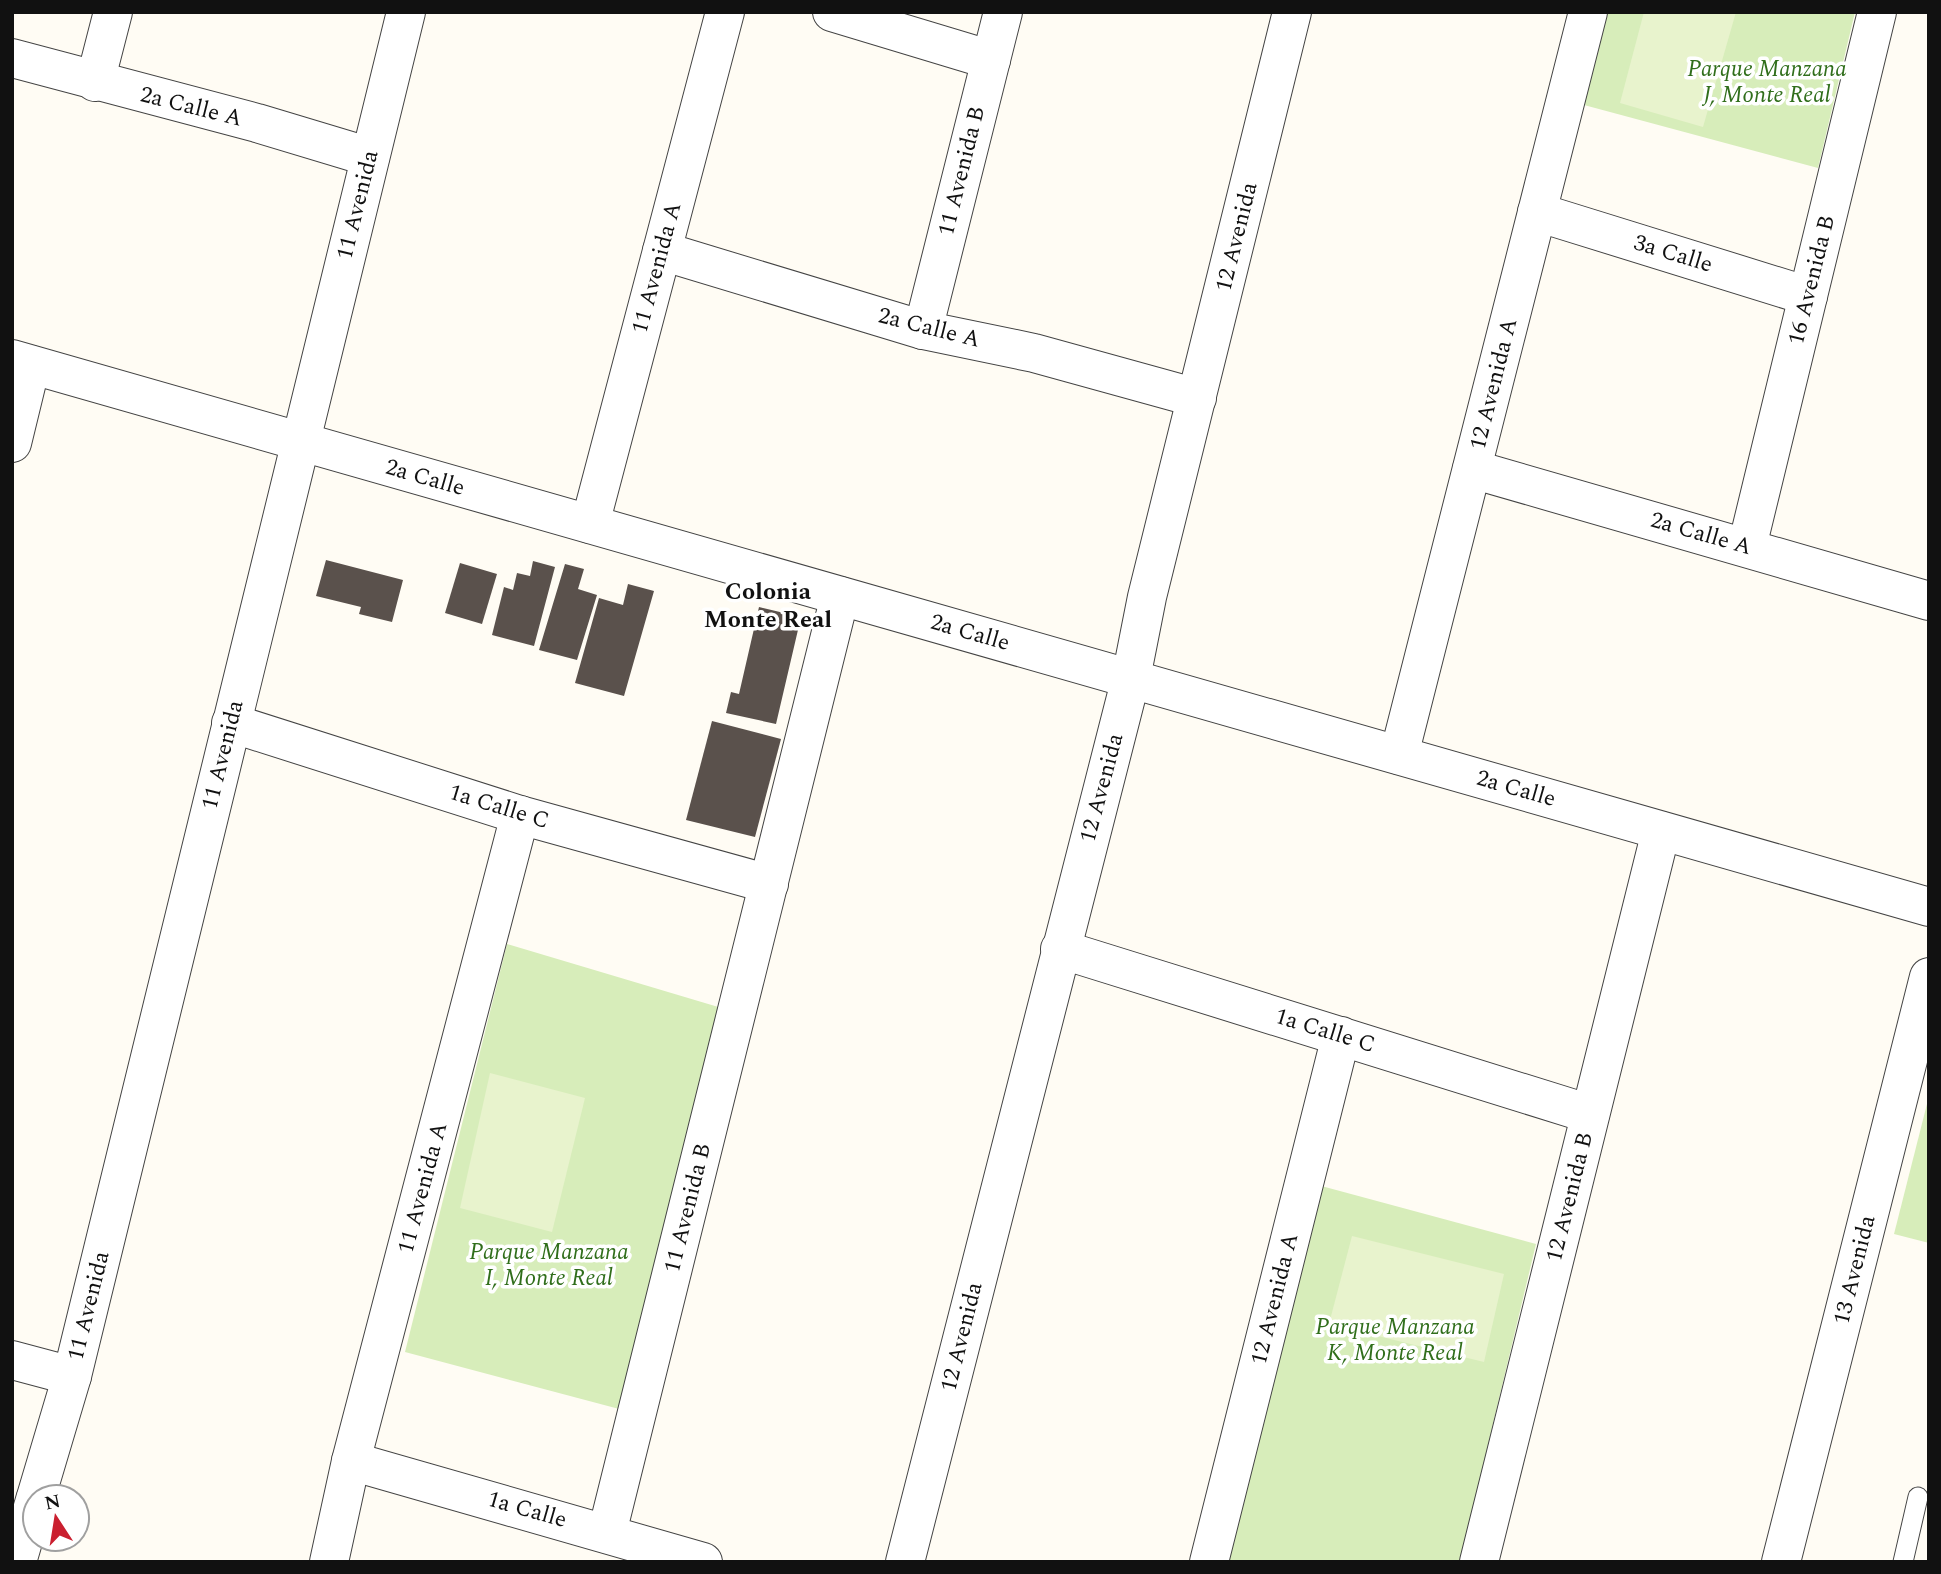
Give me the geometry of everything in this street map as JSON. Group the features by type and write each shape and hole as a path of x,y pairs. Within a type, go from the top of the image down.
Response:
{"street":[{"path":"95,82 113,12"},
{"name":"11 Avenida","path":"41,1483 72,1376 406,12"},
{"name":"11 Avenida A","path":"590,524 725,12"},
{"path":"832,12 991,60"},
{"name":"11 Avenida B","path":"923,330 1003,12"},
{"name":"12 Avenida","path":"905,1562 1131,678 1147,597 1292,12"},
{"name":"12 Avenida A","path":"1399,755 1588,12"},
{"name":"16 Avenida B","path":"1747,547 1877,12"},
{"name":"2a Calle A","path":"12,58 257,123 370,158"},
{"name":"3a Calle","path":"1537,212 1808,296"},
{"name":"2a Calle A","path":"662,251 923,330 1034,352 1197,398"},
{"path":"12,443 22,362"},
{"name":"2a Calle","path":"22,362 1929,907"},
{"name":"2a Calle A","path":"1472,469 1929,601"},
{"name":"11 Avenida B","path":"607,1532 769,884 810,708 841,596"},
{"name":"1a Calle C","path":"231,723 520,815 769,884"},
{"name":"11 Avenida A","path":"329,1562 351,1461 520,815"},
{"name":"12 Avenida B","path":"1479,1562 1661,831"},
{"name":"1a Calle C","path":"1060,948 1590,1114"},
{"name":"13 Avenida","path":"1781,1562 1929,977"},
{"name":"12 Avenida A","path":"1209,1562 1341,1036"},
{"path":"12,1360 72,1376"},
{"name":"1a Calle","path":"351,1461 607,1532 703,1562"}],"lane":[{"path":"1903,1562 1918,1497"}],"green space":[{"name":"Parque Manzana J, Monte Real","path":"1606,12 1855,12 1818,168 1584,105"},
{"path":"1644,12 1736,12 1703,127 1620,103"},
{"name":"Parque Manzana I, Monte Real","path":"507,944 725,1009 638,1414 405,1352"},
{"path":"490,1073 585,1098 552,1232 460,1208"},
{"path":"1929,1096 1929,1243 1894,1234"},
{"name":"Parque Manzana K, Monte Real","path":"1314,1184 1536,1244 1460,1562 1224,1562"},
{"path":"1352,1236 1504,1274 1484,1362 1329,1324"}],"building":[{"path":"326,560 403,580 392,622 359,614 361,607 316,596"},
{"path":"533,561 555,567 534,646 492,635 504,587 513,590 517,573 530,576"},
{"path":"460,563 497,574 482,624 445,613"},
{"path":"565,564 584,569 578,589 597,595 577,660 539,650"},
{"path":"628,584 654,591 624,696 575,683 599,598 623,605"},
{"path":"759,607 801,617 776,724 726,713 731,692 739,694"},
{"path":"712,721 781,739 755,837 686,820"}],"district":[{"name":"Colonia Monte Real","path":"768,606"}]}
